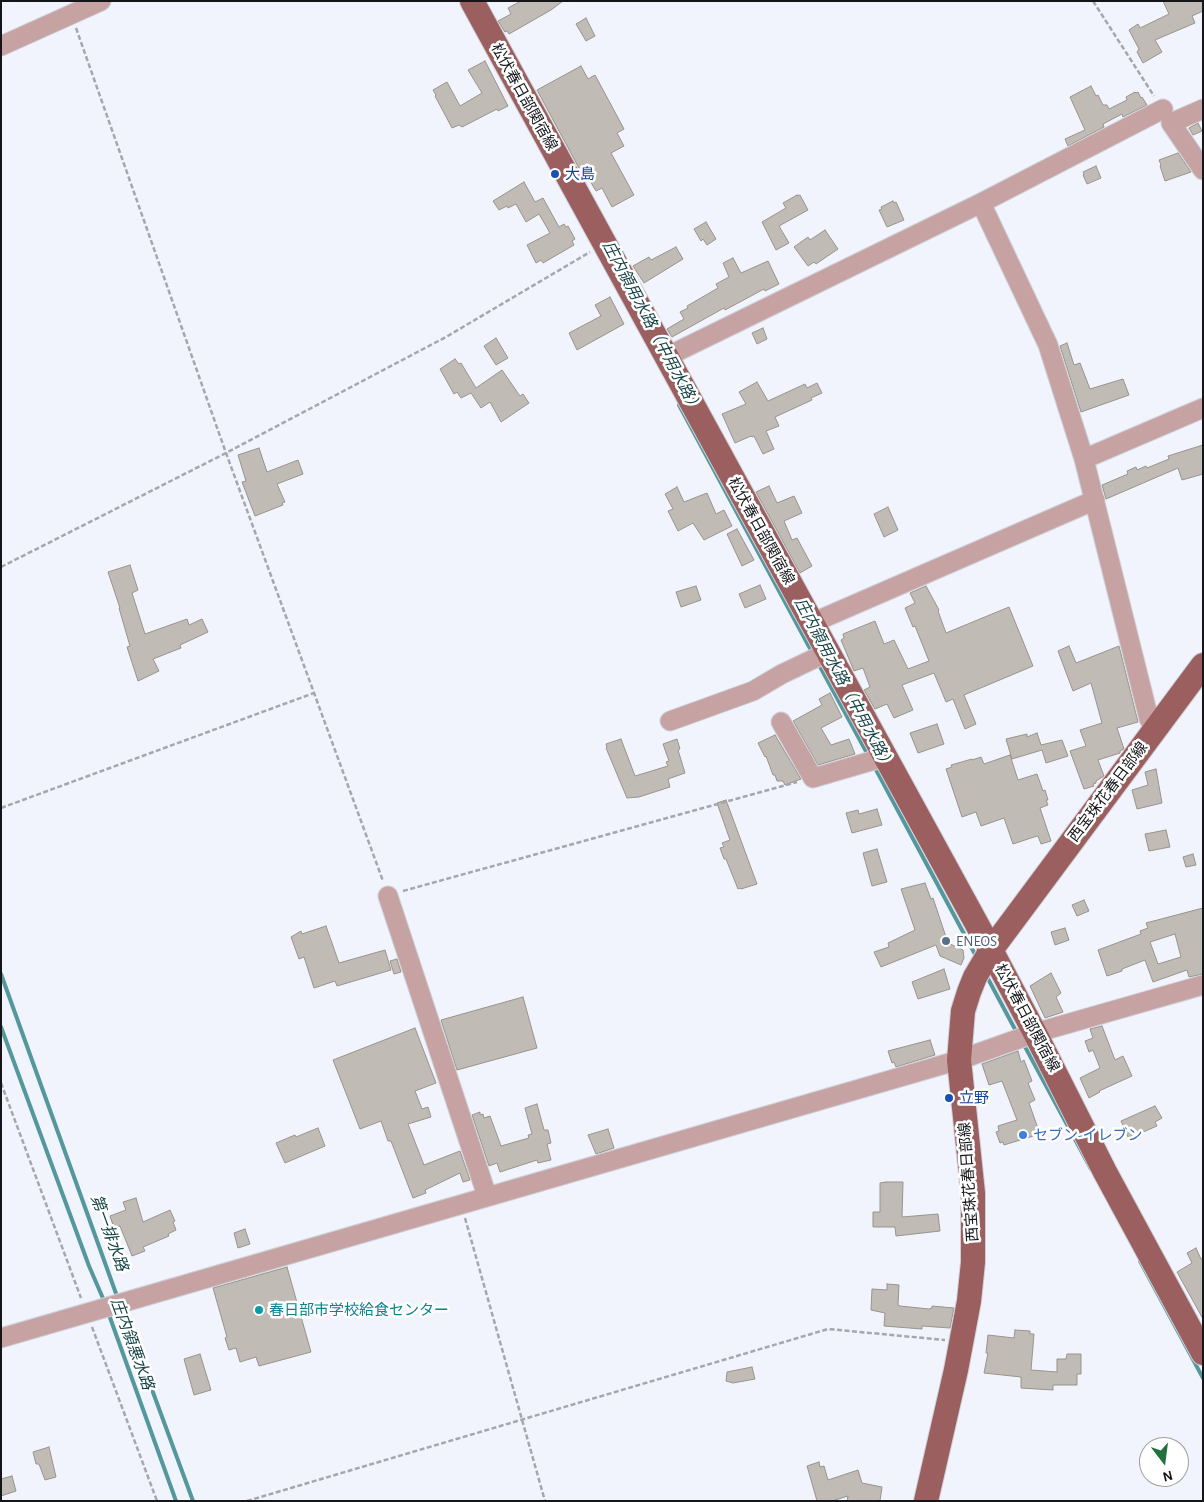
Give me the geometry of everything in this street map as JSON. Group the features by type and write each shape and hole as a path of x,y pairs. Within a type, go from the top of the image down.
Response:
{"main road":[{"name":"松伏春日部関宿線","path":"472,1 991,950 1105,1172 1203,1353"},
{"name":"西宝珠花春日部線","path":"926,1501 961,1341 974,1262 973,1193 959,1060 963,1011 975,977 991,950 1203,665"}],"street":[{"path":"1,46 101,1"},
{"path":"1203,109 1171,123 1203,170"},
{"path":"666,357 981,203 1163,110"},
{"path":"981,203 1048,345 1084,459 1149,719 1155,728"},
{"path":"1084,459 1203,408"},
{"path":"812,623 1095,500"},
{"path":"670,721 753,691 782,674 828,652"},
{"path":"780,722 813,778 885,757"},
{"path":"388,896 487,1196"},
{"path":"1,1338 959,1060 1035,1033 1203,985"}],"path":[{"path":"1093,1 1163,110"},
{"path":"72,15 226,453 388,896 813,778"},
{"path":"1,567 226,453 446,337 604,244"},
{"path":"1,808 314,693"},
{"path":"1,1083 157,1501"},
{"path":"461,1204 546,1501"},
{"path":"247,1501 828,1329 961,1341"}],"building":[{"path":"521,1 563,1 509,34 507,31 505,32 498,21 511,14 508,8"},
{"path":"1163,1 1203,1 1203,11 1192,16 1195,23 1155,40 1162,52 1143,63 1137,52 1139,49 1129,30 1138,24 1140,28 1169,14"},
{"path":"586,18 595,36 586,41 576,24"},
{"path":"485,61 508,106 498,111 497,109 462,127 459,125 452,128 433,90 447,82 460,106 482,93 468,70"},
{"path":"581,66 588,79 595,75 624,129 617,133 624,146 611,153 634,195 612,207 602,188 596,191 583,169 580,170 537,90"},
{"path":"1091,86 1103,105 1107,105 1109,109 1127,100 1126,97 1135,92 1138,92 1147,105 1123,117 1122,114 1103,124 1104,127 1068,146 1065,139 1085,130 1070,97"},
{"path":"1198,123 1202,131 1193,135 1189,128"},
{"path":"1178,153 1191,172 1165,181 1159,160"},
{"path":"1096,166 1101,178 1087,184 1083,172"},
{"path":"524,182 535,202 543,198 559,227 564,224 566,227 568,226 575,239 572,241 574,245 543,263 541,260 536,263 527,245 550,233 539,214 526,222 516,204 499,210 493,201"},
{"path":"800,195 808,210 779,226 789,243 776,250 762,222 786,208 783,203"},
{"path":"893,201 894,203 896,202 904,220 887,227 879,210"},
{"path":"706,222 716,239 707,245 703,239 701,241 694,229"},
{"path":"825,230 838,249 816,264 814,262 808,266 794,247 808,237 810,240"},
{"path":"676,247 683,259 644,283 633,266 649,257 651,260"},
{"path":"733,258 741,273 768,261 779,284 765,291 764,289 725,310 724,308 672,337 667,329 684,319 680,312 718,288 716,284 729,277 723,263"},
{"path":"610,297 624,324 577,350 569,333 601,316 595,305"},
{"path":"763,328 767,339 757,344 752,333"},
{"path":"496,338 508,358 496,365 484,346"},
{"path":"1067,343 1074,365 1080,363 1090,389 1123,379 1129,395 1081,412 1060,346"},
{"path":"455,359 459,364 461,363 476,388 502,370 520,396 523,394 529,403 501,422 490,402 481,408 471,393 461,398 457,392 454,394 440,369"},
{"path":"757,382 768,401 805,384 807,388 817,383 822,393 811,398 812,400 775,417 779,426 766,431 774,449 763,454 754,436 735,443 722,414 746,404 739,392"},
{"path":"1203,445 1203,474 1182,480 1178,468 1106,499 1102,485 1128,474 1127,471 1136,467 1137,470 1146,466 1147,468 1169,459 1168,456"},
{"path":"259,448 267,472 298,460 303,474 277,484 285,502 282,503 283,505 255,516 242,482 246,481 238,455"},
{"path":"769,486 777,503 794,496 802,513 784,521 792,540 797,538 812,566 800,573 756,492"},
{"path":"677,487 684,502 707,493 716,514 724,510 732,526 704,540 693,523 678,531 668,511 673,509 665,494"},
{"path":"888,507 898,530 884,537 874,514"},
{"path":"737,529 754,560 742,566 727,534"},
{"path":"130,565 138,590 132,593 145,634 187,619 189,625 202,619 208,632 180,645 181,648 153,659 159,671 138,681 127,647 130,646 120,608 108,572"},
{"path":"760,585 766,599 745,608 739,594"},
{"path":"696,586 701,600 681,607 676,592"},
{"path":"926,586 939,610 946,633 1009,607 1033,666 964,695 976,724 965,729 953,699 946,702 934,673 902,685 913,710 894,718 887,704 875,709 864,690 870,687 863,668 854,671 841,640 844,638 843,634 875,621 884,644 894,640 908,669 929,661 915,626 913,627 905,608 915,603 910,593"},
{"path":"1069,646 1076,663 1119,646 1138,722 1117,728 1124,749 1120,753 1098,760 1104,776 1093,784 1094,786 1084,789 1070,751 1086,746 1080,730 1102,723 1091,683 1073,691 1058,651"},
{"path":"830,693 842,717 821,728 831,745 849,739 855,754 818,765 793,721 822,705 819,699"},
{"path":"937,724 944,744 918,753 910,733"},
{"path":"1037,733 1041,745 1062,740 1068,756 1046,763 1042,750 1012,759 1006,739 1027,734 1027,737"},
{"path":"775,735 801,779 785,785 783,781 777,781 775,775 773,775 766,756 758,743"},
{"path":"621,739 635,776 668,766 666,762 669,761 663,744 677,739 680,749 678,750 685,773 668,779 670,787 639,797 627,798 606,748 606,744"},
{"path":"1010,755 1018,780 1037,774 1043,791 1045,790 1048,805 1040,808 1051,841 1041,844 1038,836 1013,844 1004,818 981,826 976,812 962,817 946,769 952,767 951,765 981,757 984,764"},
{"path":"1156,769 1162,803 1137,809 1132,790 1148,785 1145,772"},
{"path":"726,800 757,884 741,889 738,889 720,848 724,847 722,843 730,840 717,803"},
{"path":"877,809 882,825 852,833 846,813 858,810 859,814"},
{"path":"1166,830 1170,847 1149,851 1145,834"},
{"path":"877,849 887,882 872,886 863,853"},
{"path":"1193,854 1196,865 1186,867 1183,857"},
{"path":"925,883 931,899 933,898 948,943 963,950 964,958 961,965 940,956 936,945 881,967 874,952 889,947 888,943 915,930 901,889"},
{"path":"1084,900 1089,911 1077,916 1072,905"},
{"path":"1203,908 1203,974 1189,977 1187,970 1153,982 1145,960 1107,976 1098,950 1141,934 1140,931 1148,928 1146,923","holes":["1175,934 1181,957 1158,964 1150,942"]},
{"path":"326,926 339,963 385,950 391,970 337,986 335,981 314,988 304,957 299,959 291,937 301,931 302,934"},
{"path":"1065,928 1069,940 1055,945 1051,932"},
{"path":"397,959 401,972 394,974 390,961"},
{"path":"944,969 950,989 918,999 912,982"},
{"path":"1051,973 1061,993 1056,997 1063,1012 1045,1018 1030,986"},
{"path":"523,997 537,1048 457,1070 441,1020"},
{"path":"1102,1026 1115,1060 1123,1056 1132,1076 1099,1091 1089,1098 1080,1078 1100,1068 1093,1050 1089,1052 1085,1041 1093,1038 1090,1029"},
{"path":"415,1028 436,1083 415,1091 422,1109 428,1107 431,1117 408,1124 424,1165 460,1151 470,1180 463,1182 460,1173 425,1190 426,1193 413,1198 391,1141 388,1141 381,1121 360,1129 333,1060"},
{"path":"930,1040 935,1055 896,1067 894,1062 892,1063 888,1051"},
{"path":"1018,1051 1021,1062 1024,1060 1032,1081 1028,1083 1035,1100 1029,1103 1040,1134 1004,1145 1003,1142 1000,1143 996,1132 999,1131 998,1126 1017,1120 1002,1081 989,1085 982,1064"},
{"path":"537,1104 544,1130 548,1130 551,1143 547,1144 551,1160 538,1163 537,1160 500,1172 497,1163 489,1166 472,1115 480,1112 480,1115 483,1114 484,1118 490,1116 501,1146 529,1138 528,1135 532,1134 525,1108"},
{"path":"1155,1106 1162,1118 1155,1122 1157,1126 1128,1137 1121,1121"},
{"path":"318,1128 325,1146 285,1163 276,1143"},
{"path":"608,1129 614,1148 596,1154 588,1135"},
{"path":"903,1182 902,1217 938,1214 940,1231 896,1236 895,1227 873,1227 873,1212 880,1212 880,1183"},
{"path":"136,1198 143,1222 170,1210 175,1221 173,1222 176,1230 168,1234 169,1236 143,1247 145,1251 132,1256 120,1226 114,1228 110,1216 126,1210 123,1202"},
{"path":"245,1229 250,1244 238,1248 234,1233"},
{"path":"1196,1248 1201,1259 1203,1258 1203,1319 1177,1272 1192,1263 1187,1253"},
{"name":"春日部市学校給食センター","path":"287,1267 311,1352 259,1366 256,1357 240,1362 236,1348 229,1350 213,1288"},
{"path":"887,1284 899,1285 898,1305 900,1306 929,1309 932,1306 954,1308 950,1328 922,1326 922,1329 884,1326 885,1313 871,1310 872,1289 887,1290"},
{"path":"1015,1330 1030,1331 1030,1334 1034,1334 1031,1370 1057,1372 1057,1359 1066,1359 1067,1354 1081,1354 1081,1374 1077,1374 1077,1385 1053,1385 1053,1390 1021,1388 1021,1377 984,1373 988,1353 986,1353 988,1335 1014,1338"},
{"path":"200,1354 211,1390 194,1395 184,1359"},
{"path":"752,1367 755,1379 733,1383 726,1381 727,1372"},
{"path":"49,1447 56,1477 45,1480 39,1464 36,1464 33,1452"},
{"path":"819,1462 820,1467 824,1466 828,1480 858,1470 862,1483 882,1487 880,1501 847,1501 848,1496 832,1501 817,1501 807,1466"},
{"path":"12,1476 16,1491 1,1496 1,1479"}],"waterway":[{"name":"庄内領用水路（中用水路）","path":"679,405 813,654"},
{"name":"庄内領用水路（中用水路）","path":"818,663 868,755"},
{"name":"庄内領用水路（中用水路）","path":"874,766 977,958"},
{"name":"第一排水路","path":"1,974 118,1299"},
{"name":"庄内領用水路（中用水路）","path":"986,975 1017,1033"},
{"name":"庄内領悪水路","path":"1,1027 89,1266 105,1303"},
{"name":"庄内領用水路（中用水路）","path":"1023,1043 1091,1169"},
{"name":"庄内領用水路（中用水路）","path":"1140,1261 1203,1378"},
{"name":"第一排水路","path":"122,1308 193,1501"},
{"name":"庄内領悪水路","path":"108,1312 176,1501"}],"place":[{"name":"大島","path":"555,174"},
{"name":"ENEOS","path":"946,941"},
{"name":"立野","path":"949,1098"},
{"name":"セブン-イレブン","path":"1023,1135"},
{"name":"春日部市学校給食センター","path":"259,1310"}]}
